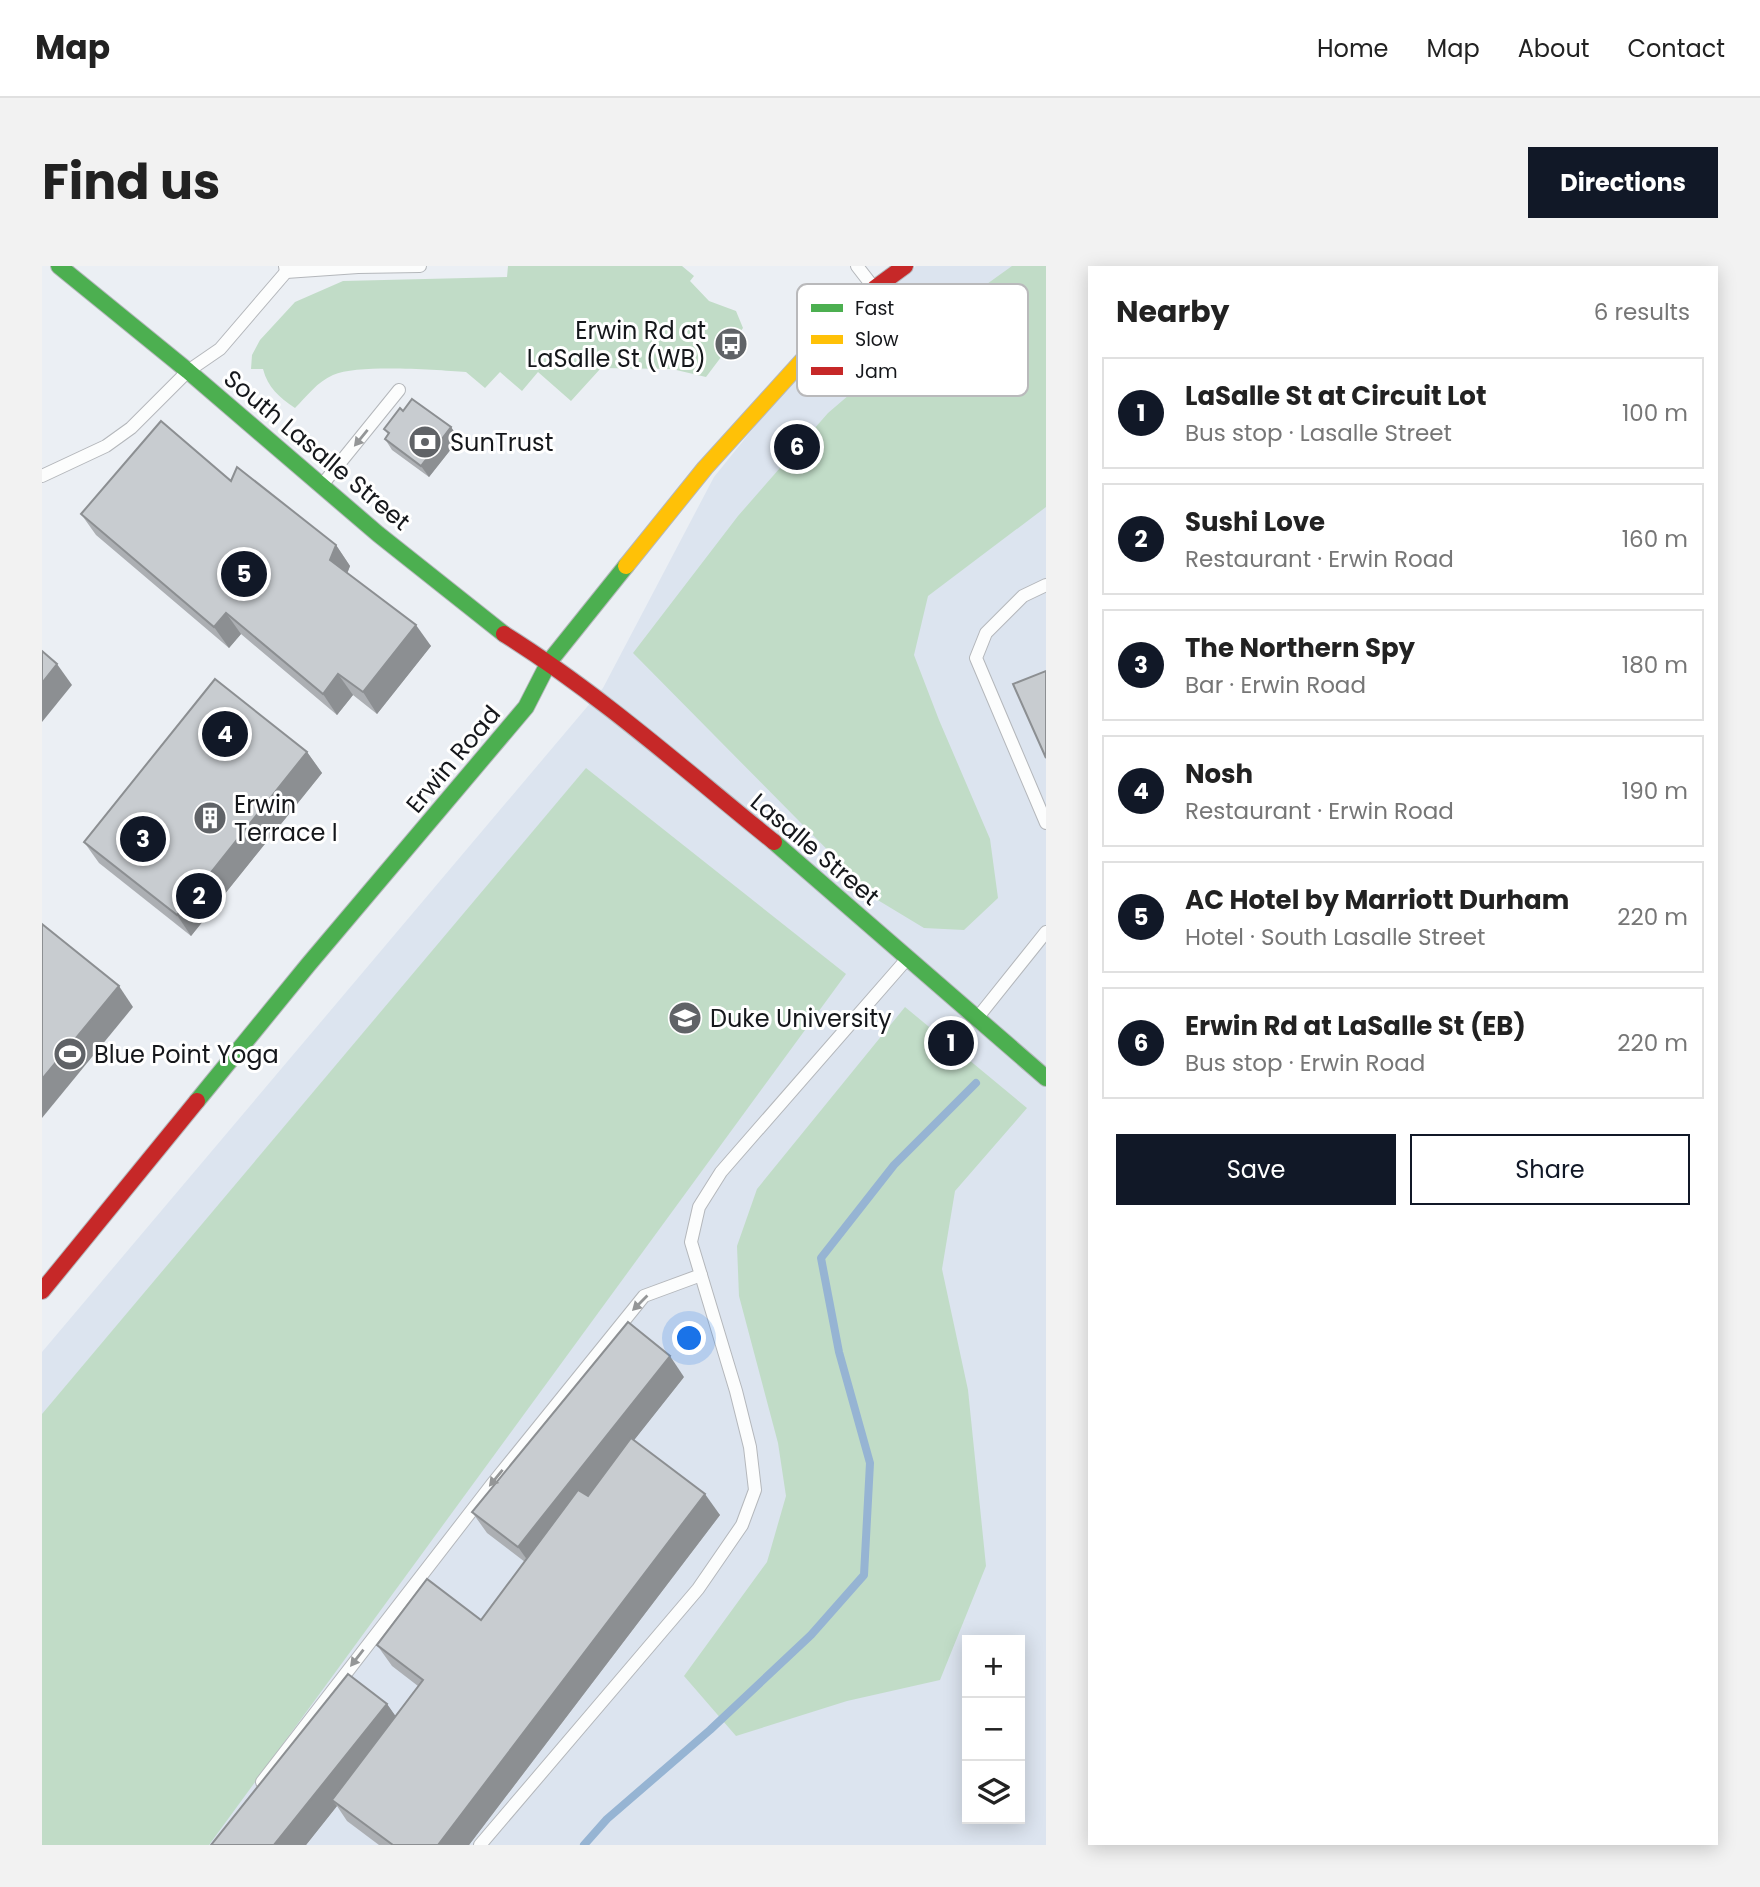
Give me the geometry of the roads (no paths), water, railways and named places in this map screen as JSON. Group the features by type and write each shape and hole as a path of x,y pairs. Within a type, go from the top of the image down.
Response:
{"main road":[{"name":"South Lasalle Street","path":"59,266 499,631 549,662"},
{"name":"Erwin Road","path":"880,284 905,266"},
{"name":"Erwin Road","path":"42,1291 308,965 526,707 549,662 580,621 705,468 797,364"},
{"name":"Lasalle Street","path":"549,662 790,855 1046,1078"}],"lane":[{"path":"42,476 106,446 131,428 188,371 220,349 285,269 420,266"},
{"path":"857,266 872,284"},
{"path":"322,485 400,390"},
{"path":"1046,585 1023,596 986,633 976,658 1046,823"},
{"path":"978,1017 1046,932"},
{"path":"480,1845 698,1589 742,1525 755,1490 751,1447 691,1242 699,1208 721,1172 908,957"},
{"path":"254,1792 492,1483 644,1296 701,1275"}],"waterway":[{"path":"584,1845 607,1819 710,1730 811,1635 864,1575 870,1463 839,1352 821,1258 894,1165 976,1083"}],"place":[{"name":"Erwin Rd at LaSalle St (WB)","path":"731,344"},
{"name":"SunTrust","path":"425,442"},
{"name":"Erwin Rd at LaSalle St (EB)","path":"797,447"},
{"name":"AC Hotel by Marriott Durham","path":"244,574"},
{"name":"Nosh","path":"225,734"},
{"name":"Erwin Terrace I","path":"210,818"},
{"name":"The Northern Spy","path":"143,839"},
{"name":"Sushi Love","path":"199,896"},
{"name":"Duke University","path":"685,1018"},
{"name":"LaSalle St at Circuit Lot","path":"951,1043"},
{"name":"Blue Point Yoga","path":"70,1054"}]}
